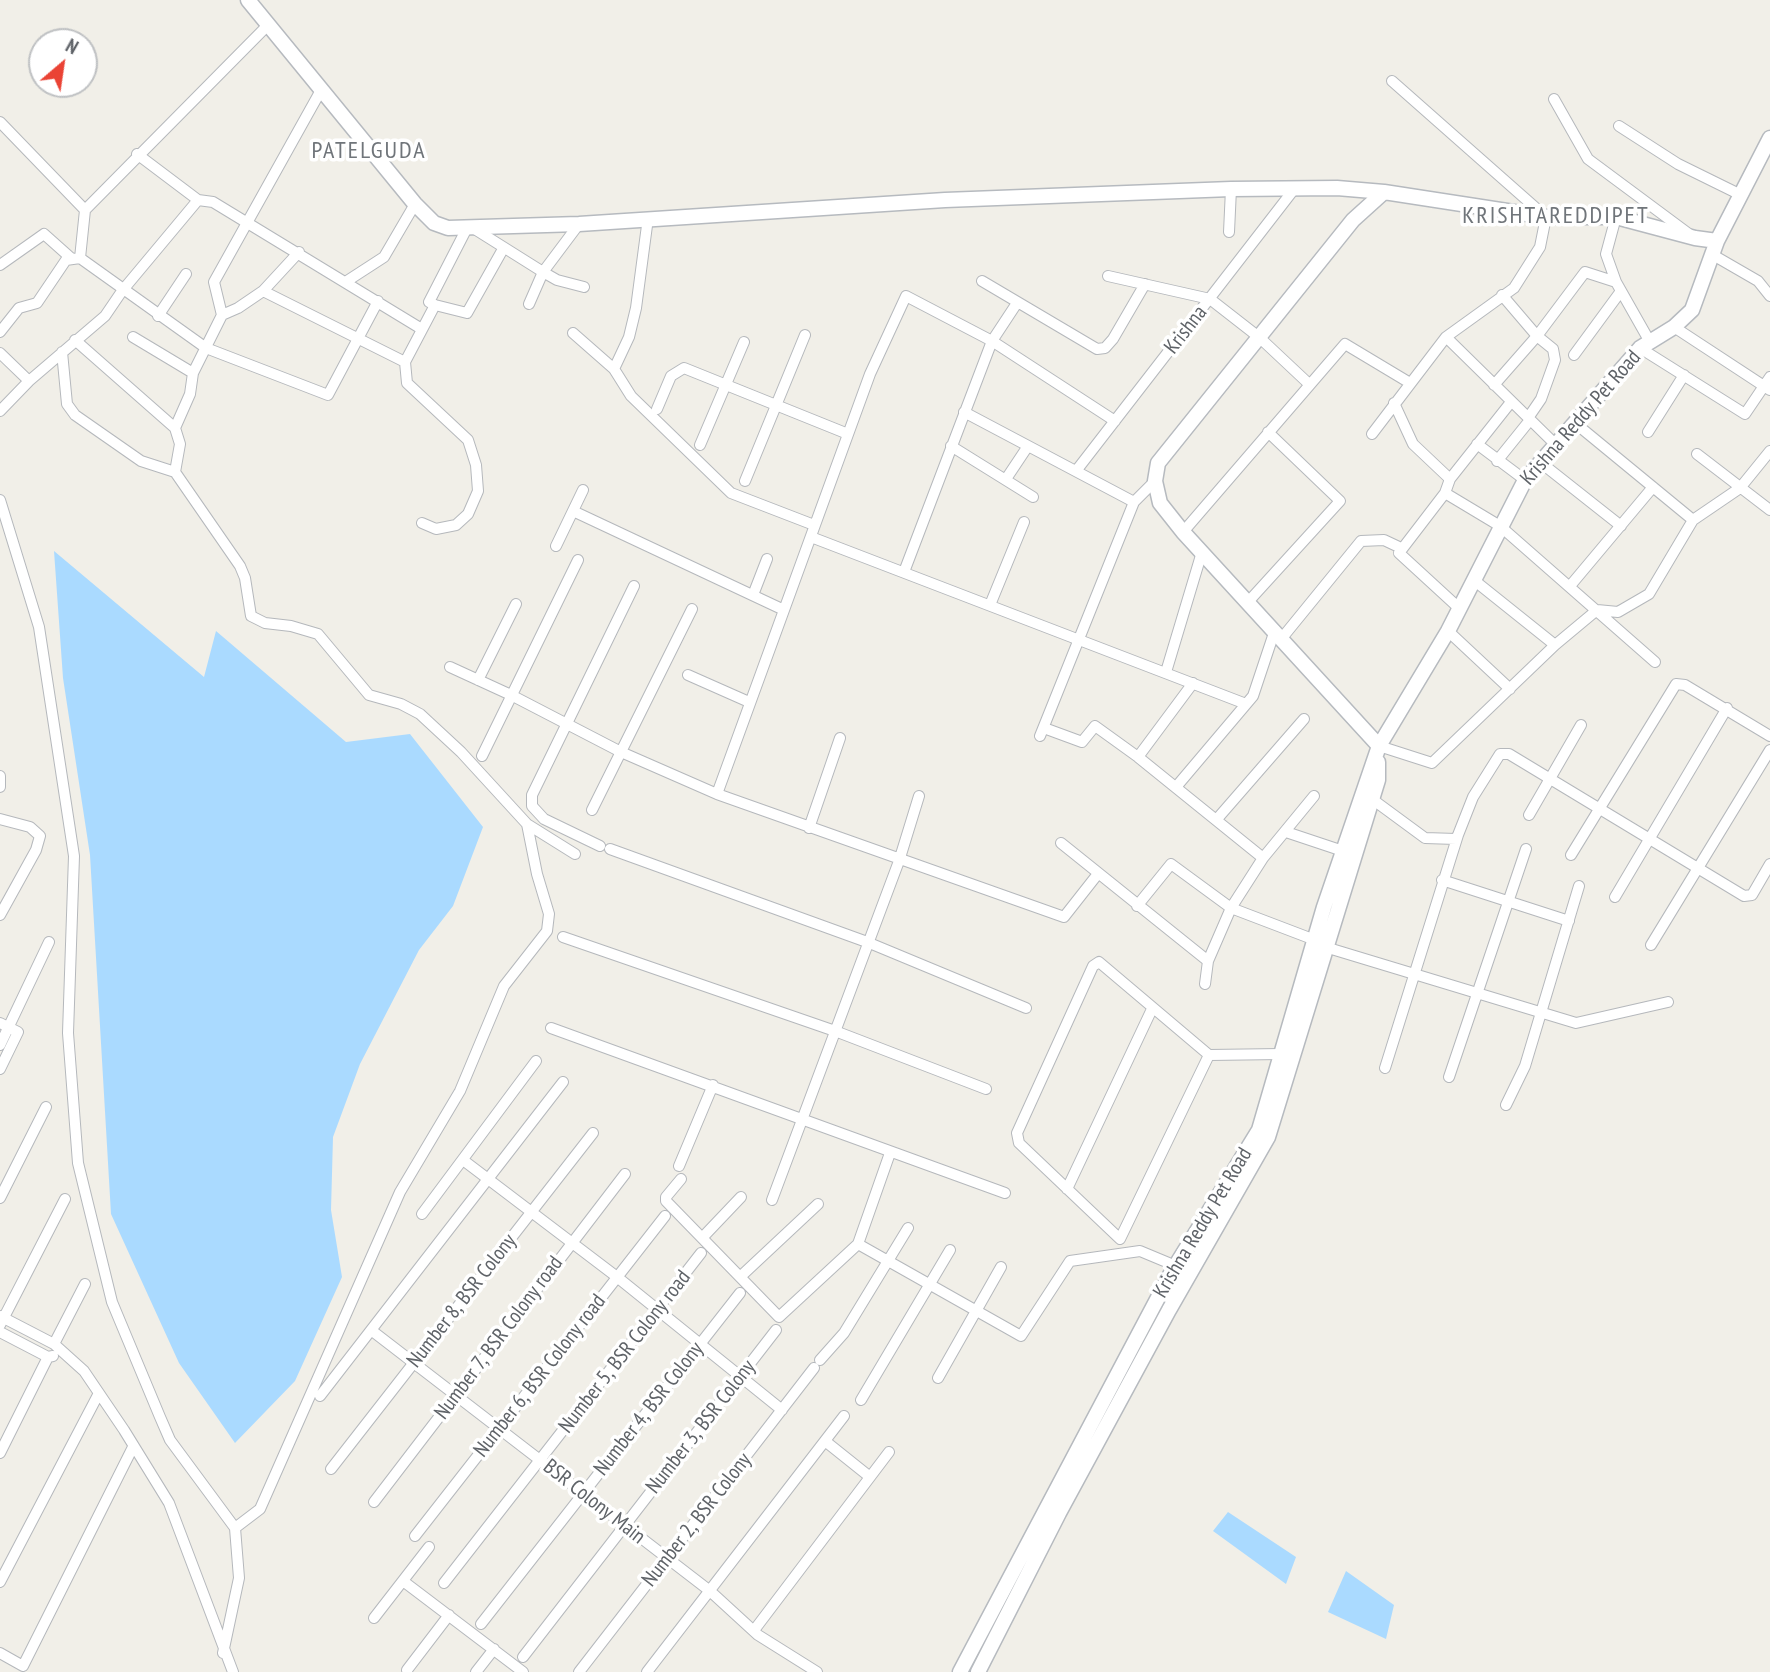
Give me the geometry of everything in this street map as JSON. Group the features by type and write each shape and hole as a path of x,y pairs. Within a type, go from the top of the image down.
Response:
{"main road":[{"path":"248,0 320,92 415,204 434,223 448,228 579,224 945,200 1231,189 1337,188 1384,192 1546,217 1616,217 1695,238 1717,241"},
{"name":"Krishna Reddy Pet Road","path":"978,1672 1130,1382 1268,1137 1343,852 1379,746 1448,631 1525,480 1645,345 1674,327 1692,310 1717,241 1770,138"},
{"path":"1337,188 1360,212"},
{"path":"1379,746 1183,532 1160,503 1156,481 1158,463 1360,212 1384,192"},
{"name":"Krishna Reddy Pet Road","path":"960,1672 1175,1266 1259,1130 1281,1054 1378,780 1379,746"}],"street":[{"path":"76,259 85,210 137,154 268,25"},
{"path":"1372,434 1446,337 1514,288 1540,247 1546,217 1392,81"},
{"path":"175,428 190,394 193,373 222,315 214,282 320,92"},
{"path":"1554,99 1588,159 1695,238"},
{"path":"1,125 85,210"},
{"path":"1619,126 1660,154 1741,195"},
{"path":"137,154 198,201 213,202 347,281 420,328"},
{"name":"Krishna","path":"1076,471 1295,188"},
{"path":"1229,232 1231,189"},
{"path":"0,411 29,381 106,316 122,291 198,201"},
{"path":"347,281 384,257 415,204"},
{"path":"1616,217 1606,254 1645,345 1684,375 1745,414 1768,384 1674,327"},
{"path":"614,369 629,337 636,308 648,218"},
{"path":"529,304 543,272 579,224"},
{"path":"503,248 467,313 429,302 470,228 557,280 584,287"},
{"path":"0,265 44,234 206,348 328,395 378,301"},
{"path":"222,315 238,308 262,291 299,252"},
{"path":"1713,255 1758,281 1770,296"},
{"path":"0,332 19,309 37,303 66,260 76,259"},
{"path":"1494,385 1537,336 1585,272 1619,287"},
{"path":"158,316 186,274"},
{"path":"1108,276 1210,299 1260,338 1309,384"},
{"path":"982,281 1097,349 1104,348 1113,339 1144,284"},
{"path":"1574,355 1619,287"},
{"path":"262,291 405,362"},
{"path":"1497,461 1541,399 1555,360 1553,349 1537,336 1502,295"},
{"path":"717,794 748,702 848,434 906,296 992,341 1115,421"},
{"path":"904,572 992,341 1017,303"},
{"path":"422,523 436,529 456,526 468,514 478,491 477,464 468,440 407,383 405,362 420,328 435,305"},
{"path":"573,333 614,369 631,396 731,493 814,525"},
{"path":"746,481 805,335"},
{"path":"133,337 193,373"},
{"path":"1446,337 1555,444"},
{"path":"75,340 175,428 180,444 175,472"},
{"path":"700,445 744,342"},
{"path":"1183,532 1345,344 1410,383"},
{"path":"62,352 67,404 75,415 141,461 175,472 240,566 245,578 251,616 265,623 291,626 318,634 369,695 401,704 420,714 461,752 527,824 575,854"},
{"path":"0,353 29,381"},
{"path":"657,410 677,370 684,368 848,434"},
{"path":"1648,432 1684,375"},
{"path":"1460,609 1399,552 1444,494 1450,479 1511,402"},
{"path":"1394,403 1413,444 1450,479"},
{"path":"964,412 1134,502"},
{"path":"1575,423 1693,520"},
{"path":"1248,603 1340,501 1268,432"},
{"path":"1477,444 1525,480"},
{"path":"951,446 1033,497"},
{"path":"1006,479 1028,446"},
{"path":"1379,746 1432,764 1555,645 1597,610 1618,612 1649,594 1693,520 1740,488 1770,451"},
{"path":"1697,454 1770,510"},
{"path":"1540,462 1621,526"},
{"path":"1156,481 1134,502 1042,732 1082,742 1095,726 1217,819 1263,859"},
{"path":"1570,586 1653,487"},
{"path":"556,546 583,490"},
{"path":"1444,494 1500,526 1655,662"},
{"path":"0,500 39,627 74,856 68,1033 78,1163 112,1302 160,1417 170,1440 235,1528 239,1578 223,1653"},
{"path":"573,511 784,610"},
{"path":"990,605 1024,522"},
{"path":"811,537 1246,704"},
{"path":"1176,787 1253,696 1278,634 1361,541 1384,540 1401,548"},
{"path":"1166,672 1202,552"},
{"path":"753,595 768,559"},
{"path":"482,756 578,560"},
{"path":"1475,581 1555,645"},
{"path":"634,586 532,795 532,806 544,819 605,847 867,942 1026,1008"},
{"path":"478,680 516,604"},
{"path":"592,810 692,609"},
{"path":"1448,631 1510,689"},
{"path":"450,667 621,752 717,794 1064,917 1097,875"},
{"path":"688,675 748,702"},
{"path":"1138,757 1193,683"},
{"path":"1571,855 1676,684 1685,685 1727,708 1770,736"},
{"path":"1615,897 1727,708"},
{"path":"1217,819 1304,719"},
{"path":"1529,815 1581,725"},
{"path":"809,828 841,738"},
{"path":"1651,945 1770,750"},
{"path":"1385,1068 1456,839 1473,797 1500,754 1509,754 1748,897 1770,864"},
{"path":"0,776 0,788"},
{"path":"772,1200 899,860 919,796"},
{"path":"1205,984 1208,961 1231,908 1263,859 1314,796"},
{"path":"1372,799 1424,838 1434,841 1456,839"},
{"path":"0,819 30,827 40,836 36,850 0,915"},
{"path":"235,1528 260,1509 400,1192 460,1091 504,986 547,931 549,914 537,874 527,824"},
{"path":"1286,832 1343,852"},
{"path":"1061,843 1097,875 1208,961"},
{"path":"1450,1077 1526,849"},
{"path":"1137,906 1171,864 1231,908 1320,944 1541,1012 1584,1023 1613,1012 1668,1002"},
{"path":"1442,880 1569,921"},
{"path":"1506,1105 1520,1081 1579,886"},
{"path":"563,937 835,1031 986,1089"},
{"path":"0,1045 4,1025 49,942"},
{"path":"1209,1055 1125,1235 1120,1239 1019,1143 1017,1133 1093,966 1099,962 1209,1055 1281,1054"},
{"path":"1067,1189 1152,1009"},
{"path":"0,1069 18,1032 4,1025"},
{"path":"551,1028 1005,1193"},
{"path":"422,1214 536,1061"},
{"path":"320,1396 563,1082"},
{"path":"679,1166 713,1085"},
{"path":"0,1198 46,1107"},
{"name":"Number 8, BSR Colony","path":"331,1469 593,1133"},
{"path":"681,1179 666,1196 666,1201 777,1316 783,1317 858,1244 890,1153"},
{"path":"463,1160 617,1277 782,1410"},
{"name":"Number 7, BSR Colony road","path":"374,1503 625,1174"},
{"path":"702,1238 741,1197"},
{"path":"65,1199 1,1320 54,1344 84,1371 99,1393 169,1503 223,1653 233,1672"},
{"path":"740,1277 818,1205"},
{"name":"Number 6, BSR Colony road","path":"415,1536 665,1216"},
{"name":"Number 2, BSR Colony","path":"579,1672 817,1364 844,1333 890,1262 908,1228"},
{"path":"858,1244 1021,1336 1070,1261 1139,1251 1175,1266"},
{"path":"861,1400 950,1250"},
{"name":"Number 5, BSR Colony road","path":"444,1583 659,1311 701,1253"},
{"path":"938,1378 1001,1267"},
{"path":"54,1344 85,1284"},
{"name":"Number 4, BSR Colony","path":"481,1624 740,1293"},
{"name":"BSR Colony Main","path":"371,1330 710,1591 755,1629 817,1672"},
{"name":"Number 3, BSR Colony","path":"523,1657 776,1330"},
{"path":"0,1332 48,1357 64,1353"},
{"path":"0,1453 48,1357"},
{"path":"0,1582 99,1393"},
{"path":"647,1672 844,1416"},
{"path":"824,1441 870,1477"},
{"path":"0,1653 23,1666 133,1447"},
{"path":"755,1629 889,1452"},
{"path":"374,1618 429,1547"},
{"path":"403,1581 523,1672"},
{"path":"407,1670 449,1615"},
{"path":"476,1672 494,1649"}],"water":[{"path":"54,551 204,677 216,631 346,742 410,734 483,827 453,906 419,950 360,1064 333,1137 331,1210 342,1277 295,1381 235,1443 179,1363 111,1214 90,855 63,678"},
{"path":"1228,1512 1296,1557 1286,1584 1213,1531"},
{"path":"1346,1571 1394,1605 1386,1639 1328,1612"}],"district":[{"name":"PATELGUDA","path":"369,151"},
{"name":"KRISHTAREDDIPET","path":"1556,216"}]}
